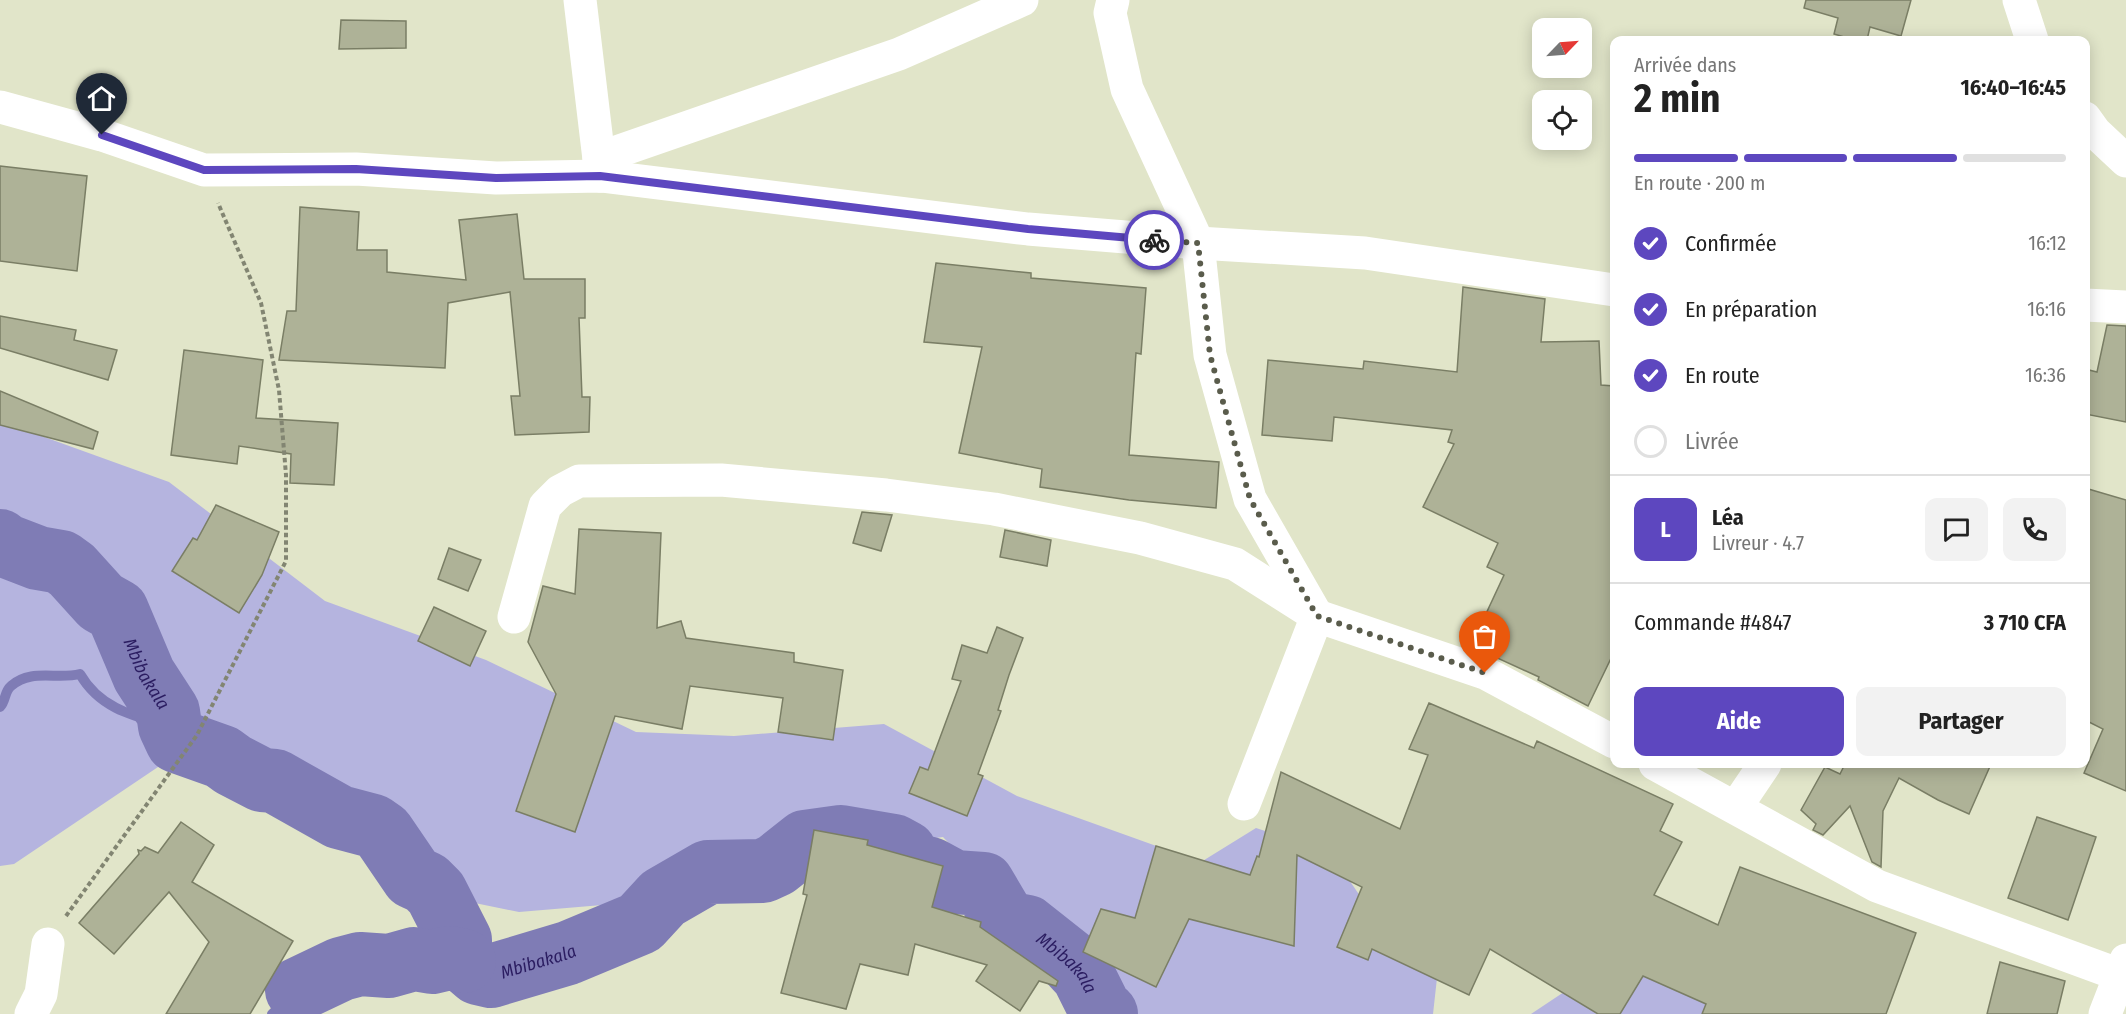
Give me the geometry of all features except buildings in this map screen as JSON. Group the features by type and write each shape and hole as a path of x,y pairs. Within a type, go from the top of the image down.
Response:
{"street":[{"path":"580,0 600,167"},
{"path":"600,167 899,54 1022,0"},
{"path":"1113,0 1110,13 1127,89 1198,243 1210,355 1250,499 1317,616"},
{"path":"2019,0 2031,36"},
{"path":"0,106 102,135 204,170 356,169 496,178 600,167 1028,229 1198,243 1365,253 1610,289"},
{"path":"2090,125 2126,152"},
{"path":"2090,125 2126,161"},
{"path":"2090,305 2126,307"},
{"path":"514,617 545,506 560,491 579,480 720,480 983,508 1140,538 1235,564 1317,616 1485,673 1610,740"},
{"path":"1244,804 1317,616"},
{"path":"1663,768 1877,886 2123,967 2105,1014"},
{"path":"1736,807 1762,768"},
{"path":"32,1014 41,994 48,944"}],"path":[{"path":"48,944 197,735 286,561 286,475 279,390 261,303 204,170"}],"shaded area":[{"name":"Mbibakala","path":"0,421 169,482 325,601 486,660 636,732 734,736 884,724 1017,796 1201,862 1256,828 1330,852 1371,912 1439,960 1433,1014 1091,1014 1071,972 943,837 791,858 638,902 519,912 402,888 310,805 161,765 14,864 0,866"},
{"path":"1670,949 1800,1014 1531,1014 1576,984"}],"waterway":[{"name":"Mbibakala","path":"0,541 4,545 38,558 61,562 72,570 101,602 117,611 144,675 168,712 170,726 177,741 222,757 262,780 275,781 339,817 373,826 383,833 413,877 426,883 436,893 460,940 460,950 464,961 478,973 491,976 568,953 640,923 663,898 708,872 763,871 776,865 805,842 841,837 894,846 905,852 911,864 930,869 954,882 983,884 1006,923 1027,927 1070,961 1083,975 1101,1011 1106,1014"},
{"path":"0,707 9,688 27,677 80,674 88,686 108,703 131,714 170,726"},
{"path":"297,990 341,969 360,964 389,966 414,959 432,962 449,958 464,961"},
{"path":"272,1014 297,990"}],"way so far":[{"path":"1154,240 1198,243 1210,355 1250,499 1317,616 1485,673"}],"route":[{"path":"102,135 204,170 356,169 496,178 600,176 1028,229 1154,240"}]}
